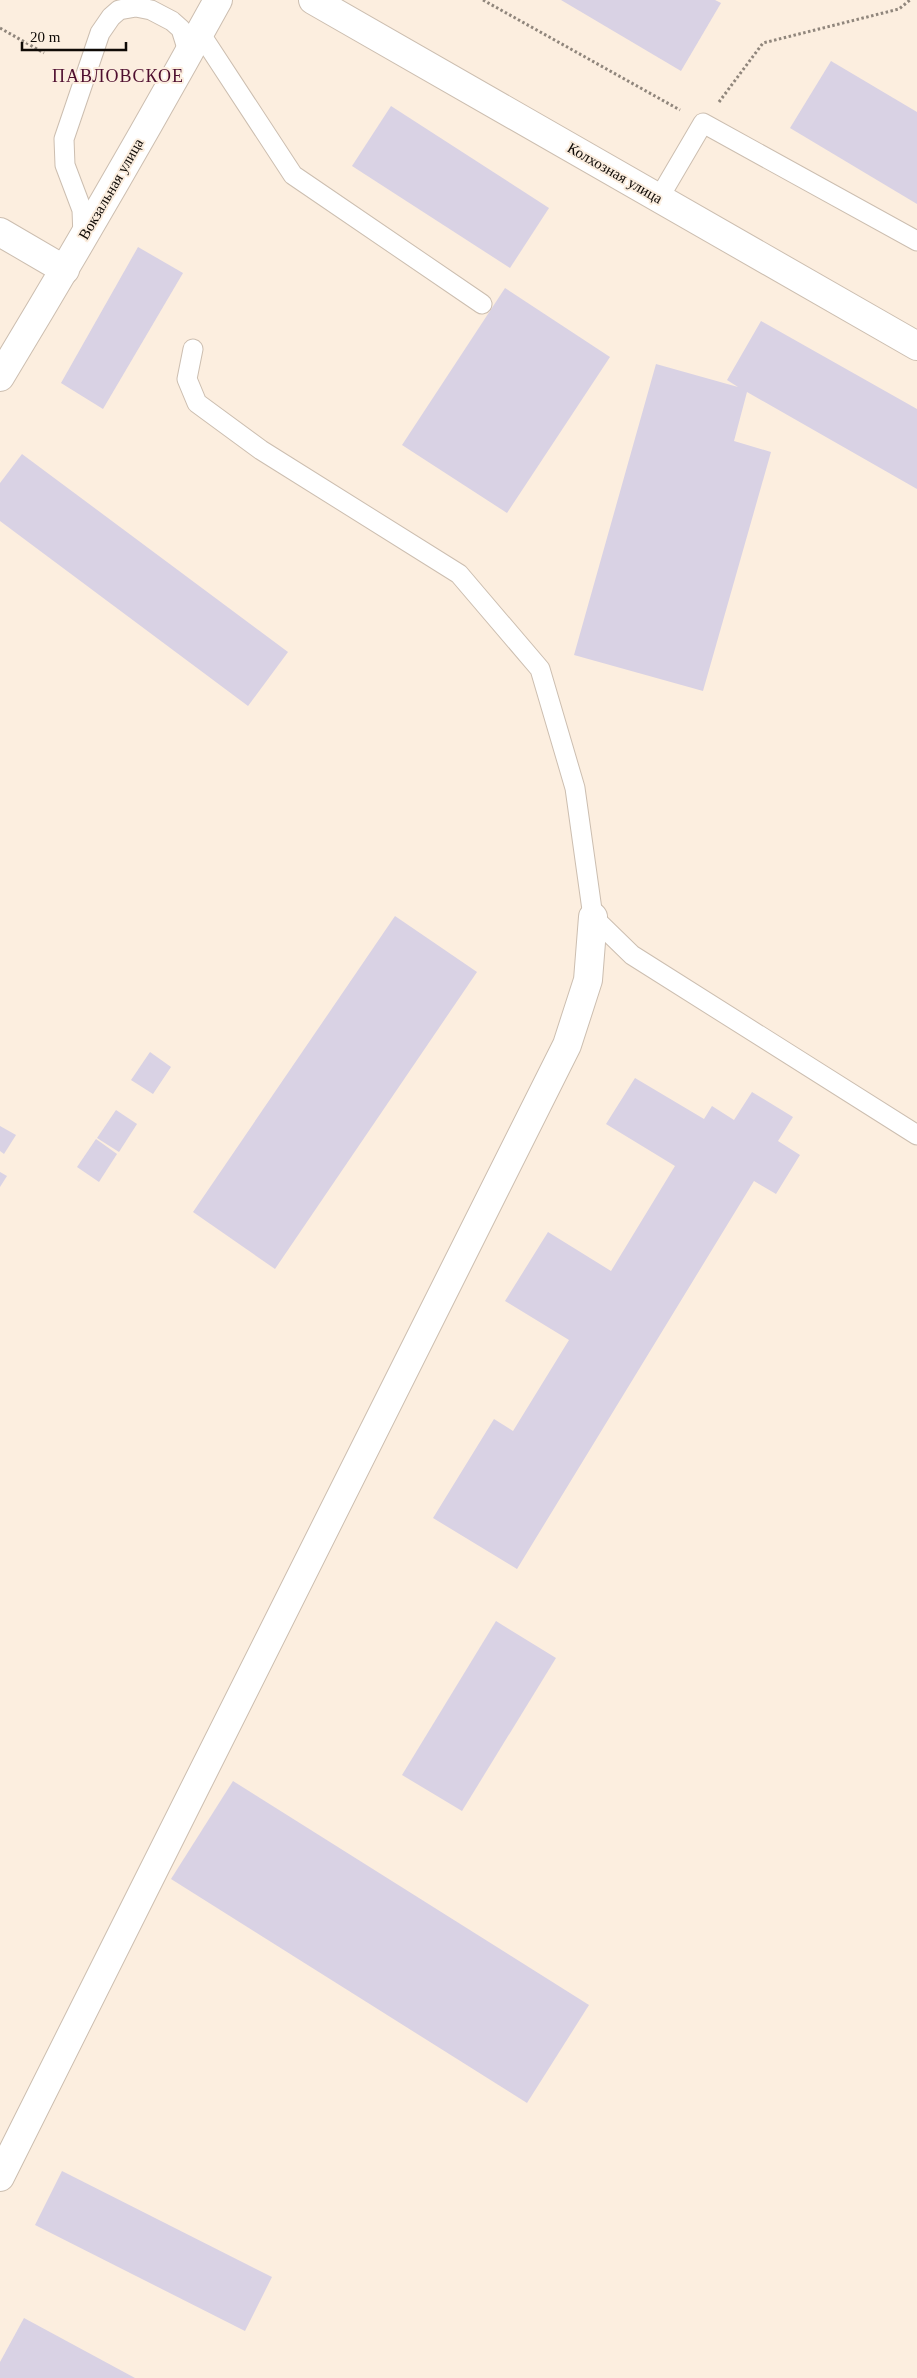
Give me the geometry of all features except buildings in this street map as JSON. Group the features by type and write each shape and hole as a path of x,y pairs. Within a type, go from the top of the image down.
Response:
{"street":[{"name":"Вокзальная улица","path":"0,377 65,270 218,0"},
{"name":"Колхозная улица","path":"313,0 917,346"},
{"path":"0,232 65,270"},
{"path":"0,2177 567,1045 588,980 593,916"}],"lane":[{"path":"83,238 82,210 65,166 64,139 100,33 111,17 119,10 136,7 151,10 172,21 181,29 186,45 184,60"},
{"path":"200,33 293,175 482,304"},
{"path":"659,198 703,123 917,241"},
{"path":"193,349 188,379 197,404 261,450 459,574 540,669 576,788 593,916 632,955 917,1135"}],"path":[{"path":"483,0 703,123 763,43 899,8 910,0"},
{"path":"0,28 44,53"}],"district":[{"name":"ПАВЛОВСКОЕ","path":"118,76"}]}
